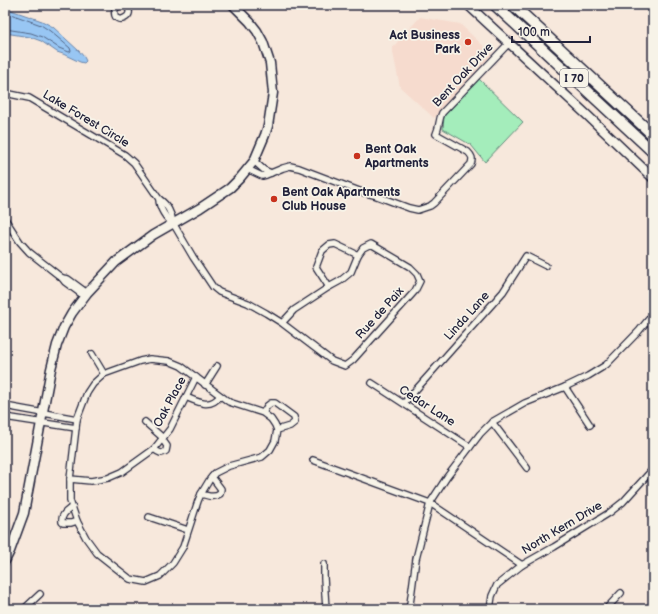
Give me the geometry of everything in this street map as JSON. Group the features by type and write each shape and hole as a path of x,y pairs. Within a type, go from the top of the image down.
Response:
{"highway":[{"name":"I 70","path":"495,5 653,152"},
{"name":"I 70","path":"513,5 653,135"}],"main road":[{"path":"5,561 24,513 42,413 57,346 72,313 116,262 140,244 230,188 254,161 268,126 273,92 270,63 263,42 257,31 233,5"},
{"path":"468,5 653,178"}],"street":[{"path":"120,5 115,9 115,13 117,18 122,19 126,18 129,14 128,7 124,5"},
{"name":"Bent Oak Drive","path":"247,169 262,176 290,166 362,192 374,194 409,208 418,210 430,206 471,164 473,160 472,155 468,152 436,134 439,127 440,117 509,42"},
{"name":"Lake Forest Circle","path":"5,94 29,98 125,155 134,163 159,199 163,202 172,217 173,223"},
{"path":"254,161 264,170 271,173"},
{"path":"5,219 20,242 29,252 62,278 68,279 86,295"},
{"name":"Rue de Paix","path":"173,223 193,257 213,287 219,292 248,303 266,313 282,323 332,361 345,366 353,360 415,291 420,281 417,274 410,267 371,244 363,248 358,255"},
{"path":"282,323 294,310 340,281 351,272 358,255 335,244 329,245 322,251 316,267 329,287"},
{"name":"Linda Lane","path":"404,403 503,292 526,256 546,266"},
{"path":"410,609 416,559 430,503 447,477 480,434 492,422 525,403 565,387 606,365 653,314"},
{"path":"92,354 104,374"},
{"path":"155,359 169,361 180,366 229,402 263,413 275,425 277,430 275,441 270,450 262,457 229,466 215,473 201,494 183,547 173,563 160,576 146,582 130,579 97,553 86,538 77,521 70,501 70,479 77,419 87,392 104,374 140,361 155,359"},
{"path":"205,384 217,366"},
{"name":"Oak Place","path":"70,479 91,481 108,478 122,472 154,449 170,429 196,377"},
{"name":"Cedar Lane","path":"372,382 470,447"},
{"path":"565,387 590,425"},
{"path":"186,396 198,402 209,404 217,400 220,396"},
{"path":"263,413 267,406 271,403 275,403 294,417 295,422 290,426 277,430"},
{"path":"5,406 77,419"},
{"path":"5,417 76,428"},
{"name":"Oak Place","path":"145,422 163,438 167,446 164,453 154,449"},
{"path":"492,422 527,468"},
{"path":"314,460 430,503 522,565"},
{"name":"North Kern Drive","path":"490,609 492,596 497,586 522,565 609,513 623,502 653,470"},
{"path":"201,494 218,496 220,494 221,489 212,477"},
{"path":"72,507 65,512 62,522 64,524 77,521"},
{"path":"149,517 188,530"},
{"path":"324,564 326,609"},
{"path":"606,609 620,593"},
{"path":"24,609 40,594"}],"shaded area":[{"path":"420,17 460,24 492,54 434,118 400,87 392,48"}],"green space":[{"path":"479,79 523,122 485,162 471,145 443,129 444,116"}],"water":[{"path":"5,8 42,21 53,27 79,51 86,61 84,63 80,62 57,52 41,41 30,37 5,33"}],"place":[{"name":"Act Business Park","path":"468,42"},
{"name":"Bent Oak Apartments","path":"357,156"},
{"name":"Bent Oak Apartments Club House","path":"274,199"}]}
